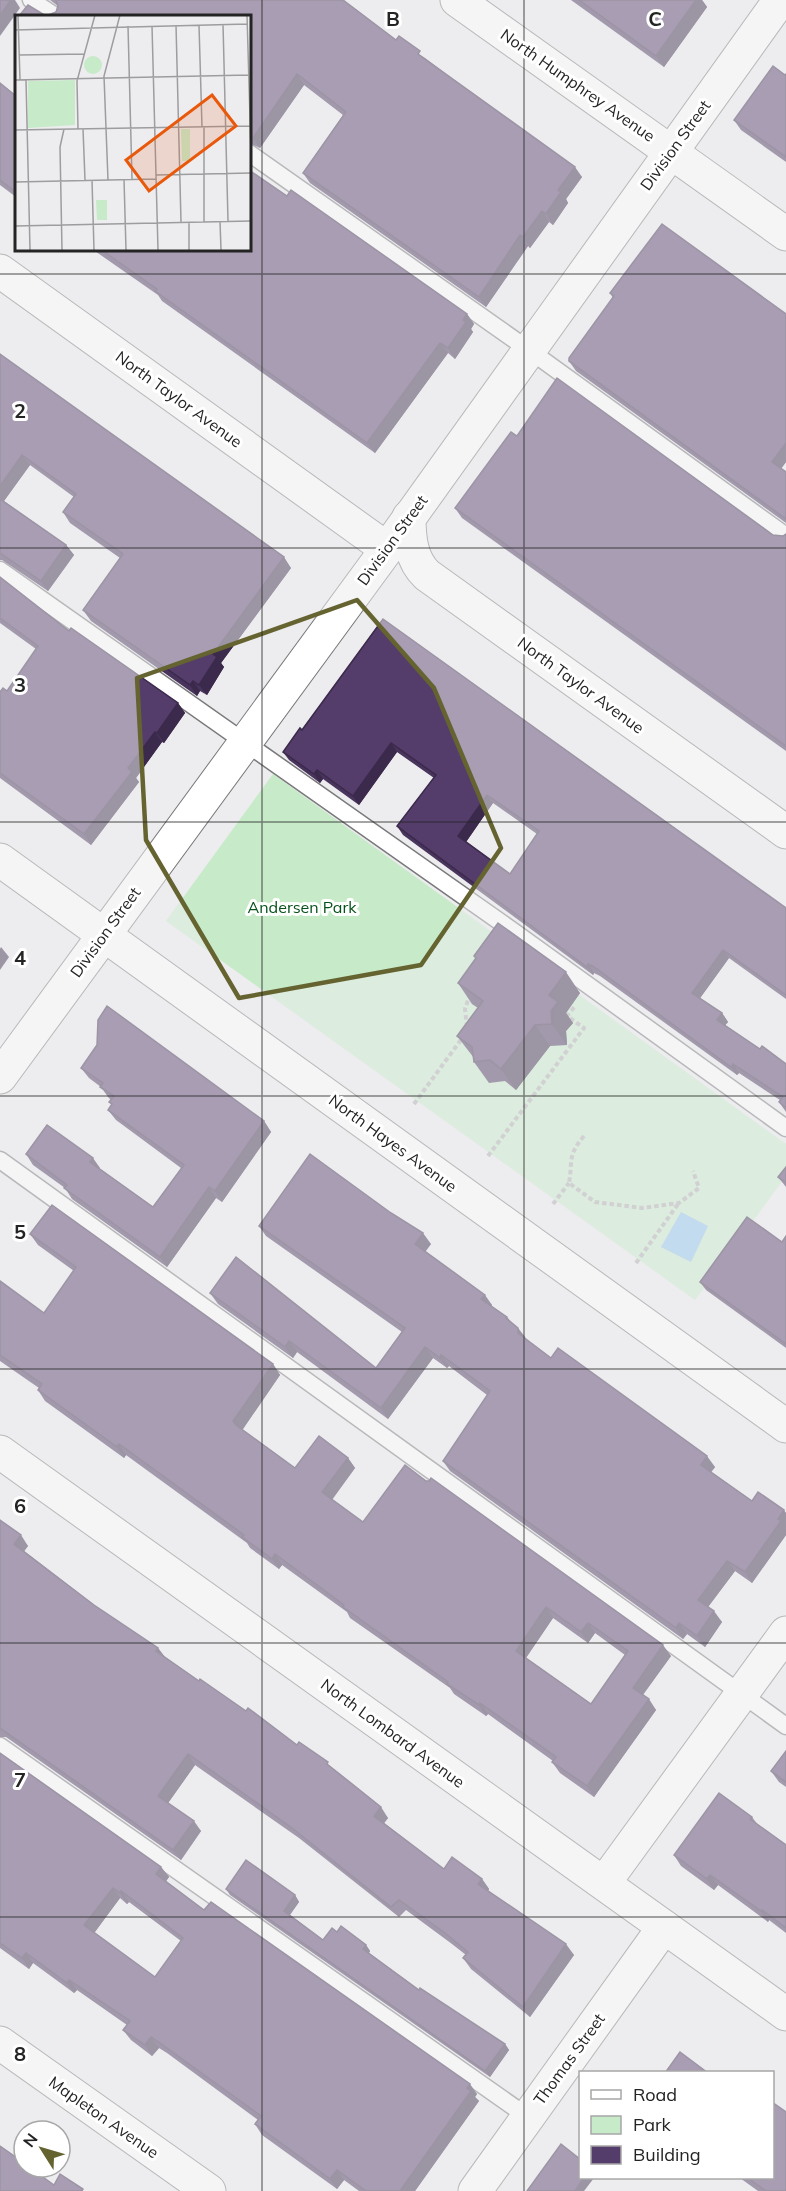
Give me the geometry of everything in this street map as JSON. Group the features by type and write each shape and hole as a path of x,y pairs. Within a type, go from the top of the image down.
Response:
{"street":[{"name":"North Humphrey Avenue","path":"458,0 786,234"},
{"name":"Division Street","path":"0,1077 387,549 780,0"},
{"name":"North Taylor Avenue","path":"0,271 387,549"},
{"name":"North Taylor Avenue","path":"409,517 410,533 418,565 427,575 786,832"},
{"name":"North Hayes Avenue","path":"0,860 786,1426"},
{"name":"North Lombard Avenue","path":"0,1452 786,2014"},
{"path":"604,1883 786,1633"},
{"name":"Thomas Street","path":"480,2189 528,2117 664,1927"},
{"name":"Mapleton Avenue","path":"0,2043 208,2191"}],"lane":[{"path":"31,0 54,15"},
{"path":"250,154 529,350 786,536"},
{"path":"0,570 513,931 786,1128"},
{"path":"0,1160 786,1726"},
{"path":"0,1746 528,2117"}],"path":[{"path":"414,1104 465,1034 468,1026 465,1009 472,991"},
{"path":"488,1156 584,1028 567,1016 578,1002"},
{"path":"553,1204 569,1183 570,1158 574,1147 584,1136"},
{"path":"636,1263 679,1203 699,1188 693,1171"},
{"path":"569,1183 596,1202 642,1208 679,1203"}],"highlighted area":[{"path":"357,600 434,688 501,848 421,965 239,998 146,840 137,678"}],"green space":[{"name":"Andersen Park","path":"273,774 786,1144 786,1176 695,1300 166,921"}],"water":[{"path":"681,1212 708,1226 691,1262 661,1247"}],"building":[{"path":"0,0 11,0 0,15"},
{"path":"56,0 343,0 396,40 399,36 420,51 418,54 575,167 558,190 561,192 546,214 542,211 523,237 520,235 479,297 303,173 346,112 297,74 253,138 250,136 250,15 48,15 56,12 58,6"},
{"path":"579,0 696,0 656,56"},
{"path":"28,5 44,15 20,15"},
{"path":"773,66 786,74 786,157 734,120"},
{"path":"0,83 15,95 15,191 0,180"},
{"path":"250,171 287,196 291,190 467,314 463,320 466,322 448,348 440,343 367,443 155,291 157,289 101,250 250,250"},
{"path":"662,224 786,314 786,443 772,462 786,472 786,519 569,361 614,296 610,293"},
{"path":"0,354 284,557 213,654 217,657 199,685 193,681 190,685 83,610 123,554 63,512 76,494 22,455 0,486"},
{"path":"557,378 773,535 786,534 786,746 455,508 511,432 517,436"},
{"path":"0,499 66,545 41,581 0,553"},
{"path":"0,577 69,631 71,628 178,703 128,768 132,772 84,834 0,773 0,692 3,688 7,691 38,646 0,618"},
{"path":"383,619 786,908 786,995 723,950 692,993 722,1013 717,1020 760,1049 762,1046 786,1064 786,1108 779,1102 783,1097 733,1064 731,1067 594,967 588,964 587,967 397,826 436,775 391,743 353,796 317,770 314,774 283,752 300,728 302,730","holes":["487,795 539,831 510,874 458,836"]},
{"path":"498,923 566,972 549,995 558,1002 551,1011 552,1024 535,1025 501,1069 490,1060 474,1062 472,1047 457,1036 483,1001 458,983"},
{"path":"107,1006 264,1121 215,1191 209,1187 160,1257 64,1188 67,1185 26,1154 47,1125 93,1158 90,1162 153,1207 184,1165 108,1110 112,1104 109,1102 114,1096 100,1087 103,1083 81,1068 97,1045 98,1020"},
{"path":"310,1154 391,1213 423,1233 415,1244 485,1295 481,1299 507,1317 518,1328 518,1333 551,1358 558,1348 707,1456 701,1465 752,1501 758,1492 784,1510 778,1519 781,1521 745,1572 727,1561 698,1600 714,1611 697,1636 679,1623 676,1628 443,1461 490,1391 441,1355 440,1358 425,1347 381,1408 289,1341 285,1347 210,1293 236,1257 376,1368 405,1328 259,1226"},
{"path":"786,1167 786,1183 778,1177"},
{"path":"52,1205 273,1364 233,1421 295,1468 319,1436 348,1458 322,1492 363,1522 405,1465 426,1481 431,1478 663,1645 633,1688 649,1699 587,1786 552,1762 556,1757 480,1703 479,1705 447,1684 448,1682 343,1607 344,1605 275,1554 272,1559 242,1537 244,1535 119,1444 117,1447 38,1390 42,1384 0,1355 0,1281 44,1313 76,1267 30,1234","holes":["546,1607 581,1632 588,1623 628,1651 591,1704 516,1651"]},
{"path":"747,1217 782,1242 786,1236 786,1344 700,1282"},
{"path":"0,1520 21,1535 14,1544 94,1605 158,1648 156,1651 246,1711 248,1708 297,1745 299,1742 328,1762 327,1764 381,1807 374,1816 444,1869 452,1857 482,1879 478,1884 566,1944 523,2007 463,1958 468,1952 445,1933 399,1900 391,1907 292,1828 188,1754 158,1796 194,1821 173,1850 0,1728"},
{"path":"786,1751 786,1782 771,1771"},
{"path":"0,1753 161,1867 156,1874 204,1910 211,1902 470,2084 467,2088 471,2091 400,2191 366,2191 337,2170 330,2179 255,2124 261,2116 160,2043 151,2037 145,2045 123,2030 130,2021 69,1980 67,1983 26,1953 22,1958 0,1943","holes":["113,1888 120,1893 121,1891 183,1938 155,1977 84,1925"]},
{"path":"719,1793 786,1845 786,1928 710,1875 707,1879 674,1855"},
{"path":"246,1860 295,1895 284,1911 323,1940 332,1928 337,1932 341,1926 366,1945 363,1949 419,1990 420,1988 505,2044 485,2071 226,1889"},
{"path":"680,2052 705,2071 666,2071"},
{"path":"774,2103 786,2112 786,2191 766,2191 749,2179 774,2179"},
{"path":"561,2144 579,2158 579,2179 583,2179 575,2191 527,2191"},
{"path":"0,2146 12,2154 12,2179 46,2179 54,2185 57,2179 68,2179 83,2189 82,2191 0,2191"}]}
